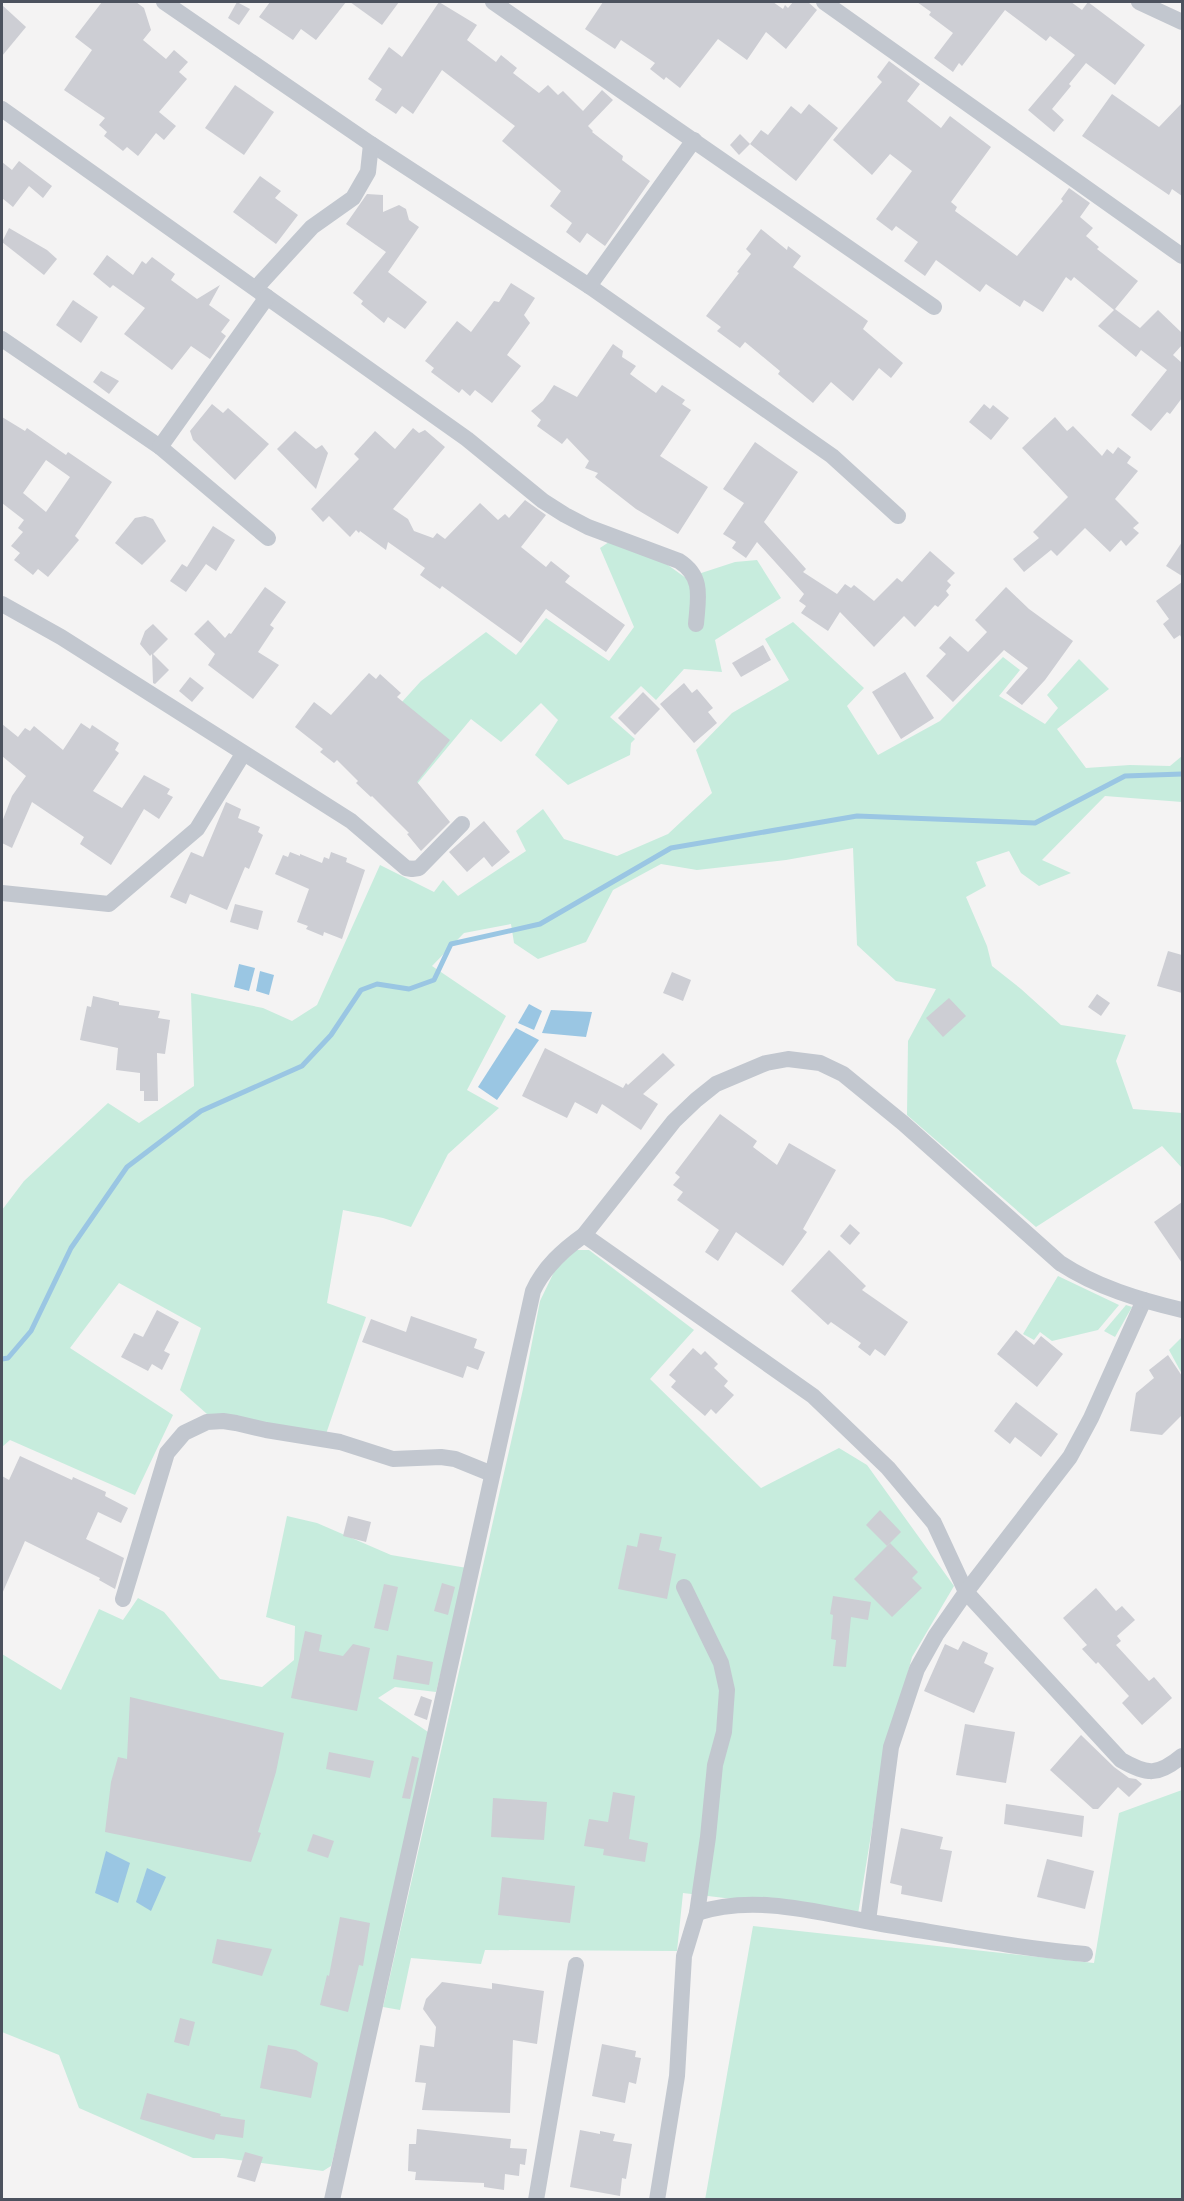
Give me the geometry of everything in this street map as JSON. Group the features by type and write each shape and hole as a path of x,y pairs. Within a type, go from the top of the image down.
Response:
{"street":[{"path":"164,2 371,144 589,286 832,456 898,516"},
{"path":"493,2 934,307"},
{"path":"824,2 1182,256"},
{"path":"1139,2 1182,22"},
{"path":"2,109 466,439 543,501 588,527 678,561 688,567 699,590 696,624"},
{"path":"589,286 694,140"},
{"path":"160,447 262,293 312,228 353,198 368,172 371,144"},
{"path":"2,339 160,447 268,538"},
{"path":"2,604 61,637 351,821 406,868 419,868 462,824"},
{"path":"2,893 109,904 197,829 243,754"},
{"path":"332,2199 533,1291 549,1266 565,1249 584,1235 674,1121 716,1084 766,1063 788,1059 820,1063 843,1074 903,1123 1060,1263 1075,1273 1144,1300 1182,1310"},
{"path":"584,1235 813,1396 888,1468 934,1524 966,1592 1121,1760 1140,1771 1154,1771 1170,1766 1182,1756"},
{"path":"868,1921 891,1747 917,1669 936,1635 966,1592 1070,1457 1091,1418 1144,1300"},
{"path":"123,1599 167,1453 184,1433 207,1422 223,1421 340,1442 393,1459 441,1456 455,1459 492,1474"},
{"path":"657,2199 677,2076 684,1956 697,1913 715,1765 724,1732 727,1690 721,1663 684,1587"},
{"path":"697,1913 726,1905 773,1906 1032,1949 1085,1954"},
{"path":"536,2199 576,1965"}],"green space":[{"path":"609,542 665,563 686,578 735,562 757,560 781,598 715,640 722,672 684,669 656,700 641,686 610,717 635,739 631,743 630,755 568,785 535,755 558,720 541,703 501,742 471,719 417,784 370,737 421,681 486,632 516,655 546,618 609,661 634,627 600,548"},
{"path":"793,622 864,688 847,706 878,755 940,721 1003,657 1020,670 999,696 1045,724 1058,708 1047,695 1079,659 1109,689 1057,729 1086,768 1130,765 1170,766 1182,756 1182,802 1105,796 1042,860 1071,873 1039,886 1021,873 1009,851 976,862 986,886 966,897 987,946 992,966 1061,1025 1126,1035 1116,1061 1133,1109 1182,1113 1182,1168 1162,1146 1036,1227 907,1115 908,1041 936,989 896,981 857,945 853,848 786,860 697,870 661,864 613,890 586,942 538,959 514,943 511,924 464,933 432,966 506,1016 467,1090 499,1108 448,1154 411,1227 383,1218 343,1210 327,1303 366,1317 326,1434 207,1414 180,1390 201,1328 119,1283 70,1348 173,1415 135,1495 10,1440 2,1447 2,1210 24,1181 108,1103 139,1123 194,1086 191,993 263,1008 292,1021 317,1005 380,865 434,892 443,880 458,896 526,851 516,831 543,809 564,839 617,856 668,834 712,793 696,750 732,713 789,680 765,639"},
{"path":"576,1250 589,1250 694,1330 650,1379 761,1488 839,1448 867,1465 954,1586 912,1657 881,1774 858,1914 683,1893 677,1951 485,1950 481,1964 411,1958 400,2010 383,2007 523,1389 540,1301 555,1270"},
{"path":"1058,1276 1119,1305 1098,1330 1052,1341 1040,1332 1034,1340 1023,1334"},
{"path":"1126,1305 1132,1307 1115,1337 1104,1331"},
{"path":"1182,1337 1182,1374 1169,1350"},
{"path":"287,1516 317,1523 391,1555 467,1568 436,1692 395,1687 378,1698 431,1734 363,2037 331,2166 323,2171 223,2158 193,2158 79,2108 59,2055 2,2032 2,1654 61,1690 99,1609 123,1620 138,1598 164,1612 220,1679 262,1687 294,1660 295,1626 266,1617"},
{"path":"1182,1790 1182,2199 705,2200 753,1926 1094,1963 1119,1813"}],"water":[{"path":"239,964 255,968 249,991 234,987"},
{"path":"260,971 274,975 269,995 256,991"},
{"path":"529,1004 542,1011 534,1030 518,1023"},
{"path":"551,1010 592,1012 586,1037 542,1033"},
{"path":"516,1028 539,1040 497,1100 478,1087"},
{"path":"106,1851 130,1863 118,1903 95,1893"},
{"path":"147,1868 166,1877 151,1911 136,1902"}],"building":[{"path":"102,2 136,2 144,8 151,30 143,40 166,59 174,50 188,62 179,72 187,79 159,112 176,126 164,140 156,133 138,156 127,147 123,151 104,136 107,132 99,125 105,118 64,90 92,50 75,37"},
{"path":"237,2 250,9 239,25 228,18"},
{"path":"270,2 346,2 316,40 301,29 293,40 259,17"},
{"path":"350,2 399,2 382,25"},
{"path":"439,2 477,25 467,40 496,62 501,55 517,68 513,73 539,93 548,85 558,95 563,91 583,111 602,90 613,100 588,126 592,132 623,156 622,160 650,181 605,246 587,233 580,243 566,232 572,223 550,206 561,191 502,141 515,126 442,70 413,114 402,106 396,114 375,100 382,89 368,79 389,47 402,57"},
{"path":"603,2 773,2 783,9 785,5 788,8 793,2 808,2 817,10 786,49 766,32 747,60 718,39 680,88 666,77 664,80 650,69 655,63 621,40 615,49 585,29"},
{"path":"917,2 1071,2 1082,10 1088,2 1145,45 1115,85 1086,63 1052,109 1064,120 1054,132 1028,110 1075,55 1050,36 1046,41 1005,10 962,66 959,63 953,72 934,58 953,33 929,15 931,12"},
{"path":"2,5 26,27 2,56"},
{"path":"889,61 920,84 907,101 941,128 950,116 991,147 951,202 957,207 955,211 1017,256 1063,201 1061,199 1069,188 1090,203 1080,217 1093,228 1086,236 1099,247 1097,249 1138,281 1115,309 1140,328 1158,310 1182,333 1182,345 1173,355 1182,363 1182,398 1170,414 1167,412 1151,431 1131,415 1167,370 1141,350 1136,357 1098,326 1114,310 1074,277 1071,281 1066,277 1043,312 1024,300 1020,307 986,284 980,292 936,260 925,276 904,261 918,242 896,226 892,231 876,219 912,171 890,154 872,175 833,140 882,82 877,77"},
{"path":"235,85 274,112 244,155 205,128"},
{"path":"1112,94 1159,127 1182,103 1182,196 1172,189 1169,195 1082,136"},
{"path":"809,104 838,128 796,181 750,144 761,130 768,135 791,106 801,114"},
{"path":"740,134 750,144 739,155 730,145"},
{"path":"19,161 52,186 43,198 29,186 13,207 2,198 2,162 12,170"},
{"path":"260,176 281,191 275,198 298,215 276,244 233,212"},
{"path":"367,194 383,195 383,212 399,205 406,209 409,220 419,227 388,272 427,302 405,329 388,317 384,323 361,304 363,301 353,293 386,252 346,224"},
{"path":"9,228 47,250 57,259 44,275 2,242"},
{"path":"761,229 787,250 788,246 801,256 793,267 868,321 863,329 903,363 891,378 879,368 853,401 831,382 813,403 745,342 740,348 717,331 721,327 706,316 739,273 737,272 751,254 746,249"},
{"path":"107,255 133,275 142,261 146,264 152,257 175,274 171,280 197,299 220,285 209,305 230,320 221,332 226,336 210,359 191,346 172,370 124,334 145,308 113,285 110,288 93,274"},
{"path":"511,283 535,298 524,315 530,323 507,355 521,366 492,403 475,390 470,396 462,389 459,393 431,372 434,368 425,361 457,321 471,332 494,301 499,302"},
{"path":"73,300 98,317 81,343 56,325"},
{"path":"613,344 623,351 622,357 636,366 630,374 656,393 662,385 685,400 682,404 691,410 660,456 708,487 678,534 636,509 595,477 598,473 585,468 589,461 567,438 562,444 537,426 541,420 531,411 543,401 554,385 577,397"},
{"path":"101,371 119,381 109,394 93,382"},
{"path":"212,404 223,413 228,408 269,444 235,480 193,440 190,431"},
{"path":"984,404 990,409 993,405 1009,418 991,440 969,422"},
{"path":"2,417 25,431 27,428 66,455 68,452 112,482 75,536 79,540 48,577 38,569 33,575 14,560 20,553 11,546 23,532 18,528 24,520 2,503","holes":["46,460 70,477 46,512 23,493"]},
{"path":"1055,417 1067,431 1073,426 1102,456 1107,449 1113,454 1118,447 1131,457 1127,463 1138,471 1115,499 1139,523 1133,528 1139,533 1126,546 1121,540 1110,552 1085,528 1057,556 1051,550 1024,572 1013,559 1039,538 1033,532 1068,497 1022,448"},
{"path":"413,428 419,433 425,430 445,447 393,509 408,519 414,531 433,538 437,533 445,539 480,503 498,520 505,514 509,518 525,500 546,515 521,547 546,567 551,561 570,576 565,582 625,625 606,652 546,609 521,643 442,586 440,589 420,575 425,568 388,542 386,550 360,531 359,533 356,530 350,537 329,516 323,522 311,509 359,459 354,454 375,431 395,449"},
{"path":"295,431 316,449 322,445 328,453 316,489 277,449"},
{"path":"755,442 798,472 764,522 806,569 803,572 837,594 845,584 851,588 854,585 874,601 897,578 902,582 930,551 955,573 947,581 951,585 946,591 949,595 938,607 935,605 915,627 904,616 874,647 840,612 828,631 801,613 806,606 799,601 804,594 757,542 746,558 732,548 736,542 723,534 744,503 723,489"},
{"path":"145,516 153,519 166,541 142,565 115,543 135,518"},
{"path":"213,526 235,540 216,571 206,564 186,592 170,581 182,564 187,567"},
{"path":"1182,542 1182,576 1166,566"},
{"path":"1182,582 1182,639 1180,635 1174,639 1163,624 1169,619 1156,601"},
{"path":"265,587 286,602 270,625 274,628 258,652 279,665 253,699 208,665 215,654 194,634 208,620 225,638 229,633 231,634"},
{"path":"1006,587 1029,609 1073,641 1045,680 1022,705 1006,693 1028,668 1004,650 953,702 926,676 946,654 939,648 950,636 968,652 987,632 975,620"},
{"path":"153,624 168,639 153,654 169,670 155,684 153,683 152,654 150,656 140,644 145,631"},
{"path":"763,645 771,660 741,677 732,663"},
{"path":"905,672 934,718 901,739 872,692"},
{"path":"369,673 376,679 380,674 401,693 397,697 450,740 417,782 450,822 421,851 407,834 409,833 356,783 358,781 337,760 334,763 320,752 323,749 295,727 314,702 331,715"},
{"path":"190,677 204,688 192,702 179,691"},
{"path":"684,683 692,693 697,689 713,708 708,712 717,723 694,743 660,704"},
{"path":"643,692 660,709 635,735 618,718"},
{"path":"81,723 90,729 92,725 119,743 115,750 119,753 93,791 122,808 144,775 170,789 167,794 173,797 159,819 144,809 111,865 80,844 84,837 32,802 12,848 2,843 2,822 12,796 26,776 2,756 2,724 18,737 25,728 30,731 34,726 63,750"},
{"path":"226,802 241,809 238,818 260,827 258,832 263,835 249,869 245,867 227,910 190,894 186,904 170,897 191,852 203,857"},
{"path":"484,821 510,852 492,867 484,857 467,872 449,852"},
{"path":"290,852 322,863 324,857 329,859 331,852 347,858 346,862 365,870 342,939 324,932 323,936 306,929 308,926 297,922 309,889 275,874 283,855 288,857"},
{"path":"235,904 263,911 258,930 230,922"},
{"path":"1168,951 1182,955 1182,993 1157,986"},
{"path":"672,972 691,980 683,1001 663,993"},
{"path":"1097,994 1110,1003 1101,1016 1088,1007"},
{"path":"93,996 119,1002 119,1005 160,1011 158,1018 170,1020 165,1054 157,1053 158,1101 144,1101 144,1091 140,1091 140,1073 116,1070 118,1048 80,1040 87,1006 91,1007"},
{"path":"949,998 966,1016 943,1037 926,1018"},
{"path":"545,1048 623,1088 663,1053 675,1065 643,1094 658,1104 641,1130 602,1104 597,1114 575,1102 567,1118 522,1096"},
{"path":"720,1114 757,1141 753,1147 777,1165 789,1143 836,1170 803,1229 807,1232 783,1266 736,1232 718,1261 705,1252 719,1230 677,1200 683,1192 673,1185 680,1177 675,1173"},
{"path":"1182,1202 1182,1263 1154,1222"},
{"path":"850,1224 860,1233 850,1245 840,1236"},
{"path":"829,1250 866,1286 862,1290 908,1322 885,1356 875,1349 870,1356 858,1347 861,1343 831,1322 828,1325 791,1291"},
{"path":"157,1310 179,1322 164,1351 170,1354 162,1370 152,1364 148,1371 121,1357 134,1333 143,1337"},
{"path":"411,1316 477,1339 474,1348 485,1352 478,1370 467,1366 463,1378 362,1342 371,1319 406,1332"},
{"path":"1016,1330 1034,1345 1041,1336 1063,1354 1037,1387 997,1354"},
{"path":"693,1348 701,1355 705,1351 718,1364 714,1368 728,1381 724,1386 734,1395 716,1414 711,1409 705,1416 671,1387 676,1381 669,1375"},
{"path":"1168,1355 1182,1376 1182,1415 1162,1435 1130,1431 1136,1393 1154,1378 1149,1370"},
{"path":"1016,1402 1058,1434 1041,1457 1015,1437 1010,1444 994,1431"},
{"path":"20,1456 72,1480 73,1477 106,1492 105,1496 128,1508 121,1523 98,1512 86,1539 124,1558 115,1589 99,1580 100,1578 25,1541 2,1594 2,1476 9,1480"},
{"path":"880,1510 901,1532 887,1546 866,1525"},
{"path":"348,1516 371,1522 366,1542 343,1536"},
{"path":"640,1533 662,1537 659,1550 676,1554 667,1599 618,1589 627,1545 637,1547"},
{"path":"890,1543 918,1572 912,1578 922,1588 892,1617 854,1579"},
{"path":"442,1583 455,1587 448,1615 434,1611"},
{"path":"384,1584 398,1587 388,1631 374,1628"},
{"path":"1096,1588 1116,1611 1122,1606 1135,1620 1117,1636 1121,1641 1116,1645 1149,1681 1154,1677 1172,1698 1142,1725 1122,1703 1129,1696 1098,1662 1096,1664 1082,1649 1087,1645 1063,1618"},
{"path":"833,1596 871,1602 868,1620 851,1617 846,1667 833,1666 836,1640 831,1639 833,1615 830,1614"},
{"path":"305,1631 322,1635 319,1651 343,1656 353,1644 370,1648 357,1711 291,1698"},
{"path":"963,1641 988,1653 984,1663 994,1668 974,1713 924,1691 945,1644 958,1650"},
{"path":"397,1655 433,1662 429,1685 393,1679"},
{"path":"421,1696 432,1700 427,1720 414,1715"},
{"path":"130,1697 284,1733 276,1772 258,1832 261,1833 251,1862 105,1832 111,1782 118,1757 127,1759"},
{"path":"965,1724 1015,1732 1006,1783 956,1775"},
{"path":"1081,1735 1114,1767 1142,1784 1129,1797 1118,1787 1098,1809 1093,1809 1050,1770"},
{"path":"329,1752 374,1761 370,1778 326,1769"},
{"path":"412,1756 419,1758 410,1799 402,1798"},
{"path":"613,1792 635,1796 629,1839 648,1843 645,1862 603,1855 604,1849 584,1846 589,1819 608,1822"},
{"path":"493,1798 547,1802 544,1840 491,1837"},
{"path":"1006,1804 1084,1816 1082,1837 1004,1824"},
{"path":"901,1828 943,1837 940,1849 952,1851 942,1902 901,1894 902,1886 890,1883"},
{"path":"313,1834 334,1841 328,1858 307,1851"},
{"path":"1047,1859 1094,1871 1085,1909 1037,1897"},
{"path":"502,1877 575,1886 570,1923 498,1915"},
{"path":"340,1917 370,1923 363,1966 359,1965 348,2012 320,2005 327,1975 329,1976"},
{"path":"217,1939 272,1949 262,1976 212,1963"},
{"path":"442,1982 492,1989 492,1983 544,1991 537,2044 513,2040 510,2113 422,2110 426,2083 415,2082 420,2045 434,2047 436,2027 423,2009 426,1999"},
{"path":"180,2018 195,2022 189,2046 174,2042"},
{"path":"602,2044 636,2051 635,2057 641,2058 636,2084 629,2082 625,2103 592,2096"},
{"path":"268,2045 296,2050 318,2063 311,2098 260,2088"},
{"path":"147,2093 221,2114 220,2116 245,2120 243,2138 216,2134 214,2140 140,2119"},
{"path":"417,2129 511,2139 510,2148 527,2149 525,2165 520,2164 519,2176 505,2174 504,2190 484,2187 484,2183 415,2180 416,2172 408,2171 409,2144 416,2144"},
{"path":"580,2130 615,2134 613,2141 632,2144 626,2179 622,2178 620,2196 570,2187"},
{"path":"245,2152 263,2157 255,2182 237,2177"}],"waterway":[{"path":"2,1359 8,1358 31,1331 71,1248 127,1167 201,1111 302,1066 331,1035 361,990 377,984 409,989 434,980 451,944 540,924 671,848 857,816 1035,823 1125,776 1182,774"}]}
